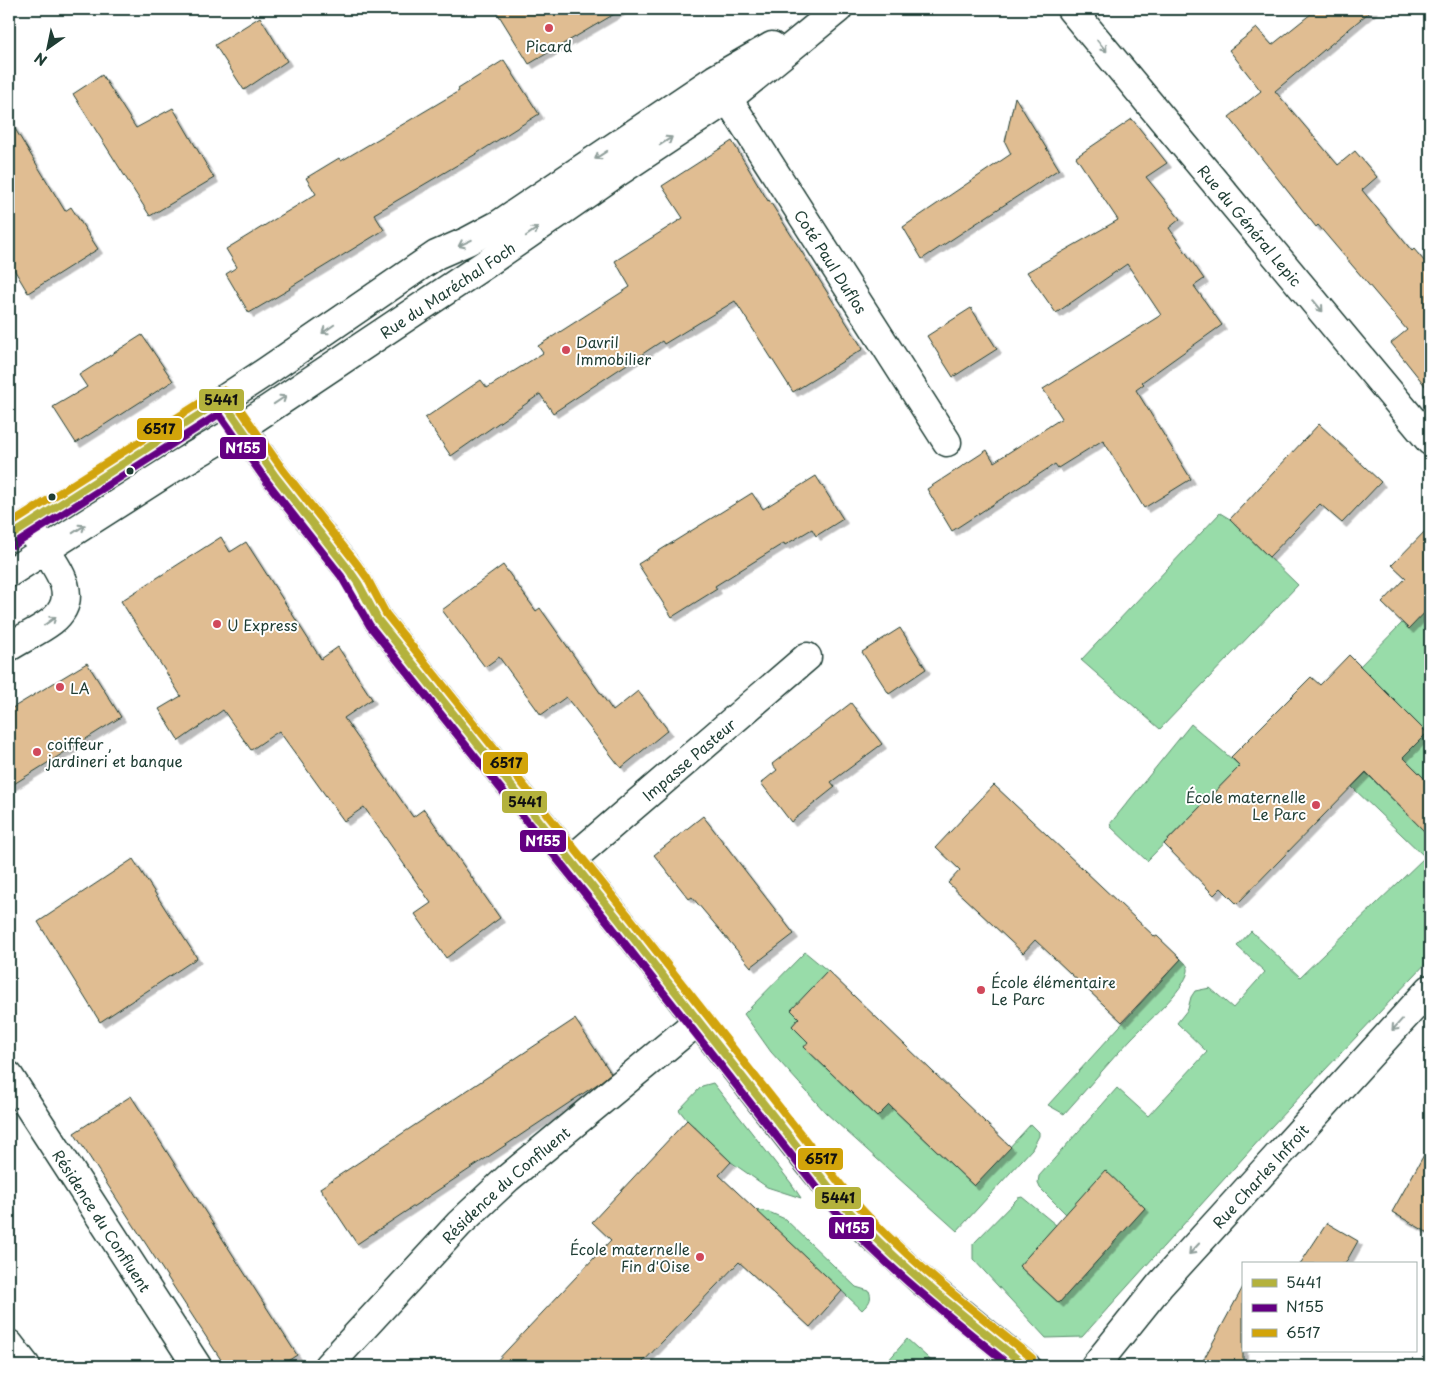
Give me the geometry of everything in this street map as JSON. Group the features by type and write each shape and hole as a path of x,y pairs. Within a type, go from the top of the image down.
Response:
{"street":[{"name":"Rue du Maréchal Foch","path":"9,573 181,463 240,428 484,265 615,174 722,89 836,9"},
{"name":"Rue du Général Lepic","path":"1071,9 1430,441"},
{"name":"Rue du Maréchal Foch","path":"9,647 50,622 64,607 68,597 62,576 45,550 18,531 267,372 436,254 468,242 722,89"},
{"name":"Coté Paul Duflos","path":"722,89 947,442"},
{"path":"222,400 275,476 349,570 378,620 571,860 809,1163 867,1231 923,1282 1026,1366"},
{"name":"Impasse Pasteur","path":"571,860 807,657"},
{"name":"Rue Charles Infroit","path":"1095,1366 1160,1285 1430,989"},
{"name":"Résidence du Confluent","path":"328,1366 459,1224 508,1178 698,1021"},
{"name":"Résidence du Confluent","path":"9,1076 197,1366"},
{"path":"9,1344 26,1366"}],"green space":[{"path":"1220,513 1230,519 1298,585 1160,729 1081,660"},
{"path":"1430,607 1430,784 1403,757 1427,733 1360,666 1402,623 1409,629"},
{"path":"1191,724 1240,766 1147,861 1110,824"},
{"path":"1366,773 1415,822 1430,808 1430,959 1271,1127 1082,1337 1046,1338 973,1259 973,1244 1018,1198 1022,1197 1056,1225 1019,1266 1059,1303 1145,1208 1105,1171 1066,1214 1040,1188 1038,1183 1039,1176 1117,1088 1148,1116 1207,1052 1177,1023 1188,1009 1191,997 1195,991 1210,988 1233,1008 1265,972 1237,946 1251,931 1300,977 1425,857 1352,787"},
{"path":"805,952 828,971 792,1010 799,1018 792,1026 808,1042 804,1047 877,1117 889,1105 974,1186 1031,1124 1039,1132 1039,1136 1032,1149 957,1231 826,1113 771,1052 744,1014"},
{"path":"1181,959 1188,967 1188,971 1180,988 1164,1006 1122,1048 1064,1114 1048,1105"},
{"path":"713,1083 801,1198 767,1187 731,1162 679,1110 702,1086"},
{"path":"755,1210 769,1212 785,1219 856,1287 869,1291 870,1299 866,1306 862,1310"},
{"path":"907,1339 937,1366 891,1366 887,1362"}],"building":[{"name":"Picard","path":"495,9 623,9 529,64"},
{"path":"1317,9 1373,9 1275,91 1338,165 1355,151 1377,177 1362,190 1412,251 1414,249 1430,268 1430,392 1391,343 1407,330 1318,225 1316,227 1229,117 1261,91 1229,50 1257,28 1272,45"},
{"path":"260,17 287,61 244,90 215,45"},
{"path":"504,60 539,114 476,154 374,214 384,230 249,313 226,274 237,267 226,249 316,194 306,178 339,158 341,161 459,91 458,89"},
{"path":"102,75 136,128 173,108 214,178 150,216 73,94"},
{"path":"1015,97 1059,169 922,259 903,227 1011,154 1005,142"},
{"path":"9,119 65,211 71,207 98,249 28,293 9,261"},
{"path":"1132,119 1167,163 1146,177 1180,219 1169,228 1204,279 1194,286 1222,325 1142,382 1144,384 1136,390 1191,479 1144,508 1103,440 1058,468 1055,464 952,531 927,489 987,450 994,462 1062,418 1043,389 1161,315 1127,264 1056,313 1027,272 1118,220 1076,157"},
{"path":"732,141 768,201 863,349 793,392 735,301 664,344 662,341 553,413 540,394 451,456 425,418 481,380 487,388 543,353 538,346 630,287 615,261 683,218 662,186"},
{"path":"971,308 997,349 953,377 927,336"},
{"path":"142,335 173,381 76,443 53,407 87,387 79,375"},
{"path":"1319,424 1381,482 1342,523 1320,504 1269,557 1230,519"},
{"path":"816,476 843,519 816,536 812,529 785,545 784,543 715,586 717,589 672,617 638,564 752,493 763,509"},
{"path":"1430,526 1430,607 1409,629 1382,603 1406,578 1392,565"},
{"path":"221,537 230,552 246,542 321,659 338,647 372,699 344,718 413,817 424,809 500,918 446,958 415,914 431,903 364,807 344,821 279,731 251,750 223,710 179,741 159,709 181,696 121,601"},
{"path":"503,565 536,611 540,608 613,711 638,691 668,730 621,768 566,697 541,715 499,657 485,667 442,610"},
{"path":"900,628 926,669 889,694 862,652"},
{"path":"1349,655 1427,733 1403,757 1430,784 1430,837 1366,772 1237,904 1221,888 1214,895 1164,844 1240,766 1231,757 1311,677 1320,685"},
{"name":"coiffeur , jardineri et banque","path":"87,663 121,717 9,787 9,710"},
{"path":"851,703 882,744 831,782 835,787 791,822 761,783 777,770 772,764"},
{"path":"994,785 1155,937 1157,936 1181,959 1122,1022 1035,940 1023,953 948,883 960,870 936,847"},
{"path":"703,816 794,934 751,967 692,897 689,899 654,855"},
{"path":"133,859 197,958 100,1022 38,922"},
{"path":"828,971 1011,1147 974,1186 889,1105 877,1117 804,1047 808,1042 792,1026 799,1018 791,1010"},
{"path":"575,1019 611,1073 599,1083 357,1244 320,1188"},
{"path":"131,1096 297,1355 280,1366 225,1366 74,1133"},
{"name":"École maternelle Fin d'Oise","path":"687,1120 731,1162 719,1175 842,1291 810,1327 739,1262 639,1366 492,1366 611,1240 592,1222"},
{"path":"1430,1144 1430,1234 1392,1212"},
{"path":"1105,1170 1145,1208 1059,1303 1019,1266"},
{"path":"1327,1223 1358,1241 1346,1262 1301,1262"},
{"path":"1242,1289 1243,1366 1200,1366"}],"transit line":[{"name":"6517","path":"9,525 217,392 222,390 228,392 283,470 367,578 386,614 627,914 852,1199 916,1262 1032,1358"},
{"name":"5441","path":"9,537 222,400 275,476 349,570 378,620 619,920 844,1206 909,1270 1026,1366"},
{"name":"N155","path":"14,545 219,414 267,482 341,576 370,626 611,926 836,1212 877,1254 1010,1366"}],"place":[{"name":"Picard","path":"549,28"},
{"name":"Davril Immobilier","path":"566,350"},
{"name":"U Express","path":"217,624"},
{"name":"LA","path":"60,687"},
{"name":"coiffeur , jardineri et banque","path":"37,752"},
{"name":"École maternelle Le Parc","path":"1316,805"},
{"name":"École élémentaire Le Parc","path":"981,990"},
{"name":"École maternelle Fin d'Oise","path":"700,1257"}]}
